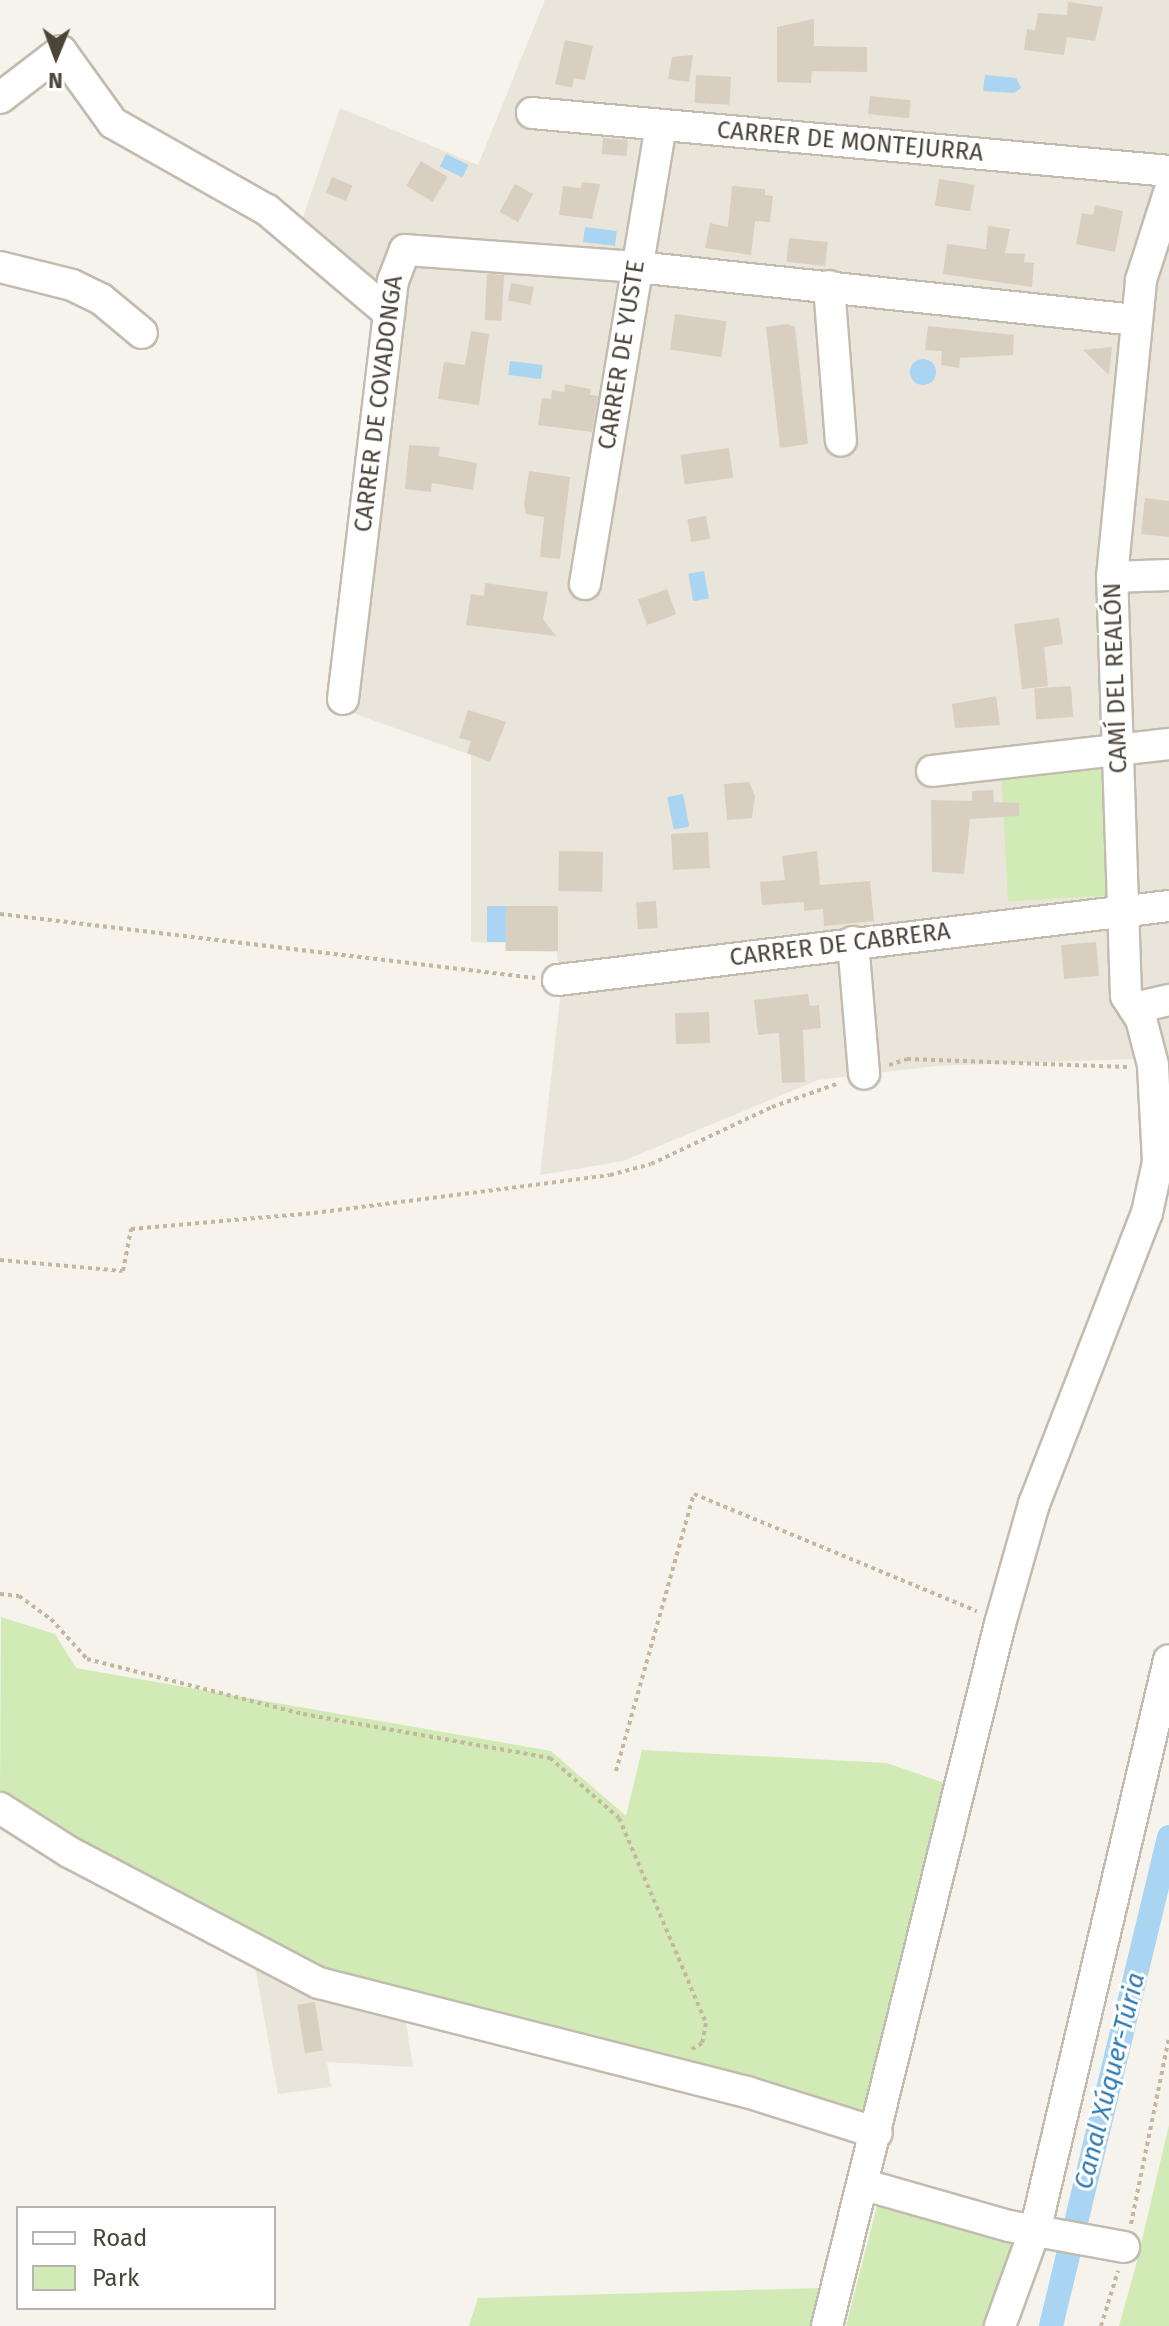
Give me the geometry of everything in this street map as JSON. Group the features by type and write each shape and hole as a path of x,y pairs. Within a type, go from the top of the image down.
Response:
{"street":[{"path":"0,98 61,51 113,123 267,210 389,313"},
{"name":"CARRER DE MONTEJURRA","path":"532,113 1169,171"},
{"name":"CARRER DE YUSTE","path":"585,584 661,126"},
{"name":"CAMÍ DEL REALÓN","path":"827,2326 865,2185 1000,1624 1034,1504 1147,1213 1158,1162 1153,1065 1134,1008 1126,996 1112,577 1135,320 1155,282 1169,193"},
{"name":"CARRER DE COVADONGA","path":"343,699 389,313 396,263 405,250 637,267 1135,320"},
{"path":"0,267 72,285 101,299 142,333"},
{"path":"829,286 841,441"},
{"path":"1112,577 1169,575"},
{"path":"932,771 1169,744"},
{"name":"CARRER DE CABRERA","path":"558,980 1169,906"},
{"path":"853,942 864,1074"},
{"path":"1134,1008 1169,1000"},
{"path":"1000,2326 1036,2227 1169,1660"},
{"path":"0,1808 69,1852 319,1983 747,2092 877,2133"},
{"path":"865,2185 1009,2226 1036,2227 1123,2247"}],"path":[{"path":"0,914 558,980"},
{"path":"0,1260 123,1271 131,1229 314,1213 610,1175 651,1164 772,1107 907,1059 1153,1065"},
{"path":"616,1771 694,1494 961,1602 1000,1624"},
{"path":"0,1594 19,1596 51,1619 87,1659 303,1714 550,1758 619,1818 706,2023 702,2043 686,2053"},
{"path":"1101,2326 1123,2247 1169,2038"}],"shaded area":[{"path":"545,0 1169,0 1169,1163 1134,1059 936,1066 818,1080 623,1161 540,1175 561,990 557,952 505,951 505,943 471,942 471,755 330,705 374,322 293,247 340,108 478,165"},
{"path":"254,1961 342,2004 406,2023 413,2067 327,2062 331,2087 278,2094"}],"green space":[{"path":"1105,764 1112,896 1008,901 1001,769"},
{"path":"1,1617 55,1634 76,1668 551,1751 626,1816 642,1750 887,1763 953,1786 866,2122 359,1988 0,1799"},
{"path":"1169,2125 1169,2326 1119,2326 1136,2265"},
{"path":"878,2202 1018,2237 984,2326 846,2326"},
{"path":"819,2288 814,2326 469,2326 478,2298"}],"water":[{"path":"985,75 1016,78 1021,88 1014,93 983,91"},
{"path":"446,154 468,165 462,178 440,167"},
{"path":"585,227 617,231 615,246 583,242"},
{"path":"923,359 933,362 936,372 933,382 923,385 913,382 910,372 913,362"},
{"path":"510,361 543,365 541,379 508,375"},
{"path":"704,571 709,599 693,601 688,574"},
{"path":"683,794 689,826 674,829 667,797"},
{"path":"487,906 506,906 506,942 487,942"}],"building":[{"path":"1068,2 1103,7 1095,41 1067,37 1064,55 1024,50 1027,29 1035,30 1038,13 1067,15"},
{"path":"814,19 814,46 867,47 867,72 812,71 811,83 777,82 777,27"},
{"path":"565,40 593,46 585,80 574,78 572,88 555,84"},
{"path":"693,55 689,82 668,79 672,57"},
{"path":"696,75 731,77 729,105 695,103"},
{"path":"870,96 911,100 909,118 868,114"},
{"path":"603,138 628,140 627,156 602,154"},
{"path":"421,161 448,177 433,202 406,186"},
{"path":"332,177 352,185 346,201 326,193"},
{"path":"939,179 975,185 970,211 935,206"},
{"path":"582,182 600,184 592,219 559,215 563,186 581,188"},
{"path":"515,184 533,194 518,222 499,212"},
{"path":"732,186 765,189 765,195 773,196 770,222 755,221 751,255 705,248 710,223 728,227"},
{"path":"1095,205 1123,211 1115,252 1076,244 1082,213 1093,215"},
{"path":"988,226 1010,229 1005,253 1025,254 1024,262 1034,263 1032,287 943,274 947,244 986,249"},
{"path":"789,238 828,242 825,266 786,262"},
{"path":"487,274 504,275 502,321 485,320"},
{"path":"511,283 534,287 531,305 508,301"},
{"path":"675,314 726,321 721,357 670,350"},
{"path":"788,324 795,327 808,444 780,448 766,327"},
{"path":"928,326 1014,335 1013,355 960,358 959,368 941,365 942,351 925,350"},
{"path":"471,331 489,334 479,405 438,399 444,362 465,365"},
{"path":"1112,347 1109,375 1083,350"},
{"path":"565,384 591,389 590,395 598,396 592,432 538,425 542,398 551,399 552,390 564,392"},
{"path":"409,445 440,447 438,456 477,463 473,490 432,483 431,492 405,489"},
{"path":"729,448 733,478 685,485 680,455"},
{"path":"529,471 570,477 560,559 540,557 544,517 526,514 524,504"},
{"path":"1145,498 1169,501 1169,537 1141,534"},
{"path":"706,516 710,539 691,542 687,519"},
{"path":"485,583 548,592 543,619 556,636 466,625 471,594 484,596"},
{"path":"667,589 676,614 647,625 638,600"},
{"path":"1059,618 1063,644 1044,647 1048,686 1022,689 1014,624"},
{"path":"1071,686 1073,717 1036,720 1034,689"},
{"path":"996,696 1000,725 955,728 952,704"},
{"path":"468,710 506,722 490,762 467,753 471,741 459,738"},
{"path":"749,782 755,796 752,818 727,820 724,784"},
{"path":"993,790 994,802 1019,803 1019,816 970,819 964,874 932,872 931,800 972,801 972,791"},
{"path":"708,832 710,868 673,870 671,834"},
{"path":"559,851 603,852 602,892 558,891"},
{"path":"817,851 820,885 870,881 874,921 824,926 823,909 804,911 804,902 762,905 760,882 785,880 782,856"},
{"path":"656,901 658,928 638,929 636,902"},
{"path":"506,906 558,906 558,951 506,951"},
{"path":"1096,942 1099,976 1064,979 1061,945"},
{"path":"808,994 810,1006 819,1005 821,1028 803,1030 805,1082 782,1083 779,1033 758,1035 754,1000"},
{"path":"709,1012 710,1043 676,1044 675,1013"},
{"path":"315,2002 323,2050 305,2053 297,2005"}],"waterway":[{"name":"Canal Xúquer-Túria","path":"1051,2326 1169,1837"}]}
